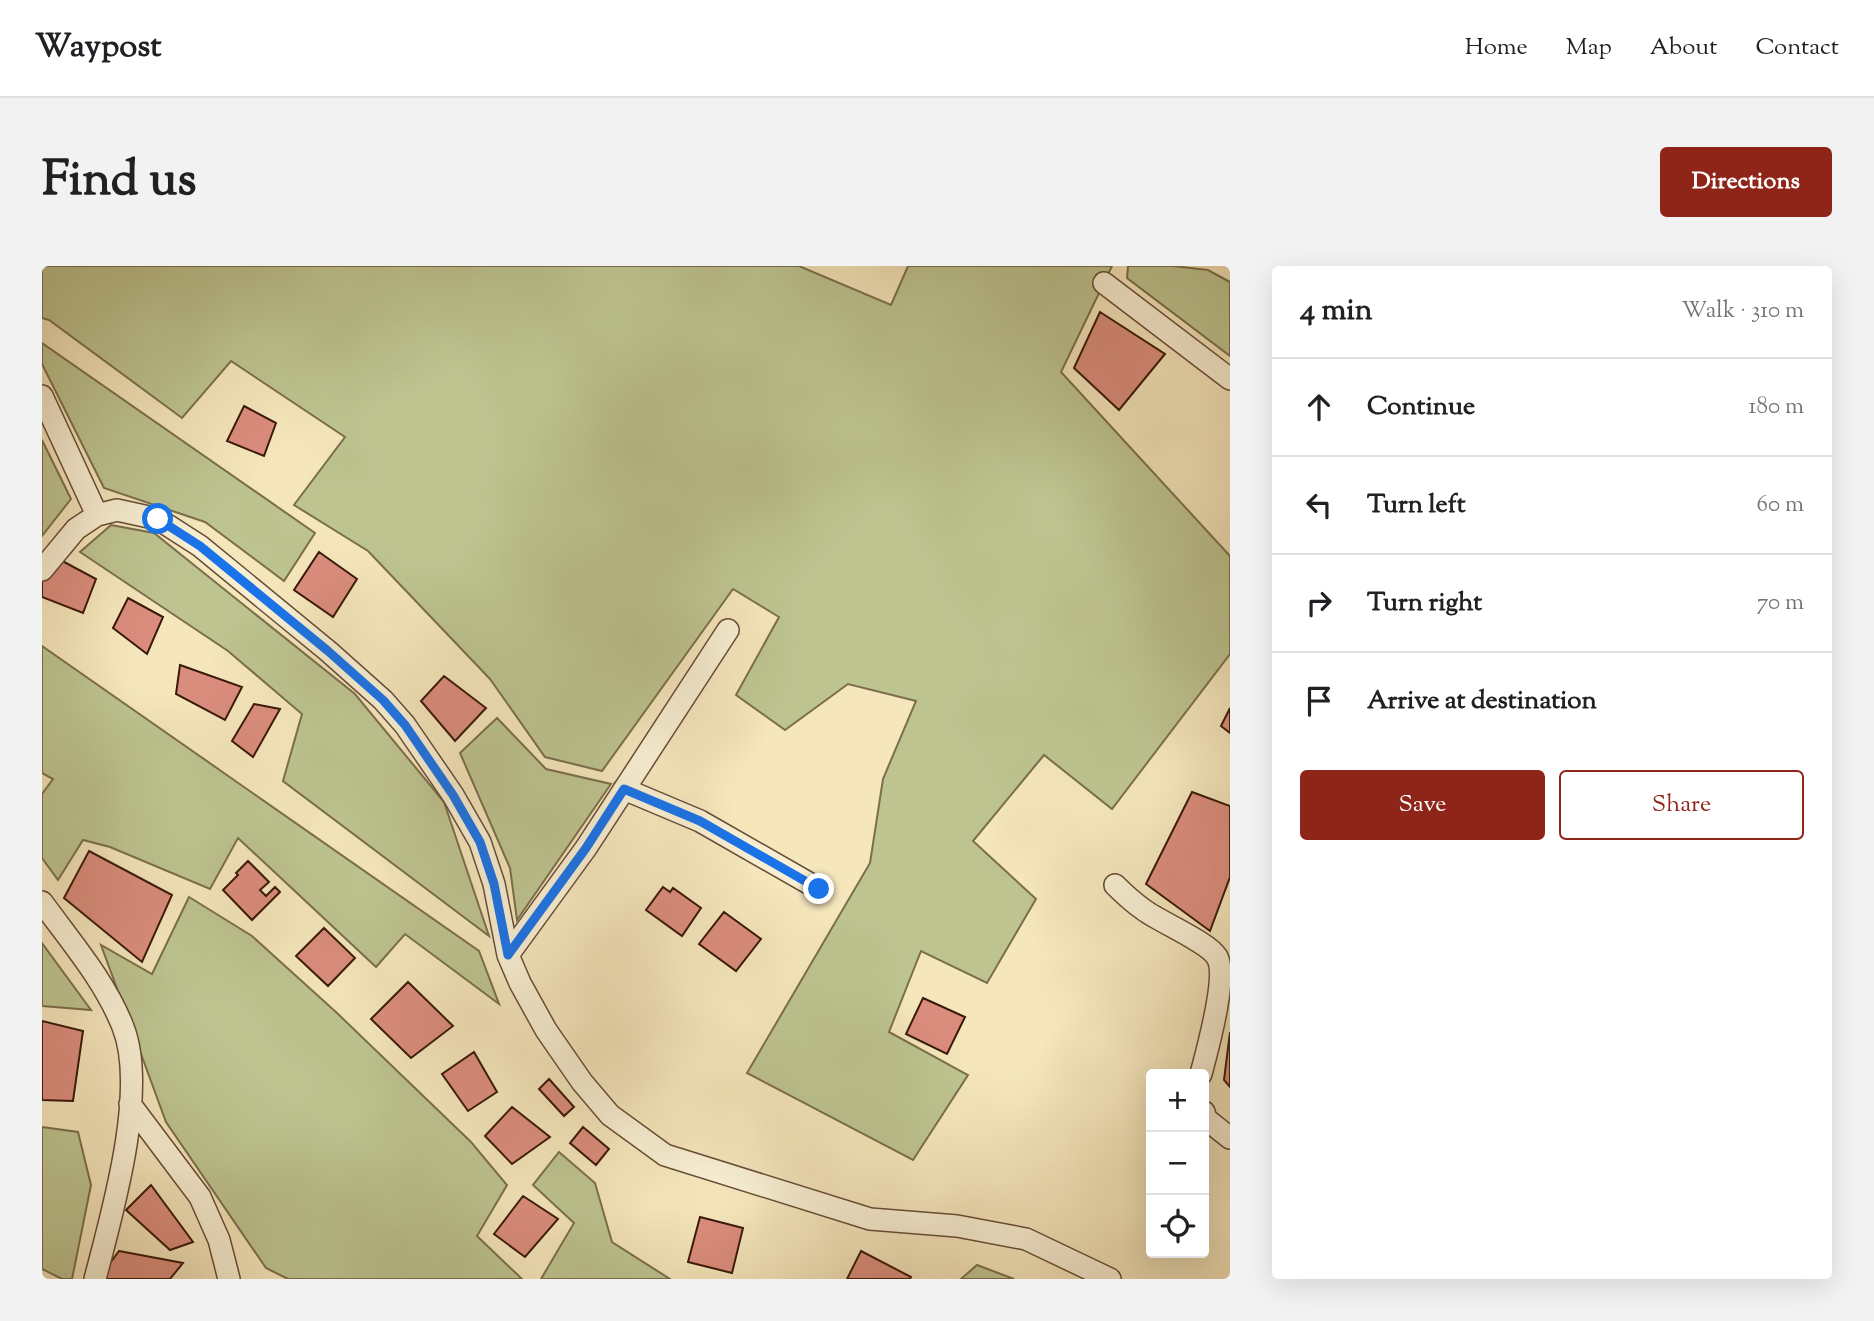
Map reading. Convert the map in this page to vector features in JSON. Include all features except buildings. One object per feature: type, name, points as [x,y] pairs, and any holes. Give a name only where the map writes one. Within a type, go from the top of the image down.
[{"type":"street","points":[[1104,283],[1230,379]]},
{"type":"street","points":[[42,396],[97,515]]},
{"type":"street","points":[[42,570],[76,529],[97,515],[117,510],[158,519],[200,546],[383,700],[405,725],[440,775],[480,842],[494,884],[508,955],[520,983],[547,1030],[582,1082],[610,1115],[665,1155],[870,1219],[957,1226],[1026,1239],[1110,1279]]},
{"type":"street","points":[[508,955],[586,848],[728,630]]},
{"type":"street","points":[[624,789],[700,821],[819,889]]},
{"type":"street","points":[[1115,885],[1144,910],[1217,956],[1222,970],[1213,1026],[1202,1069]]},
{"type":"street","points":[[42,902],[105,989],[124,1030],[133,1066],[131,1104],[122,1167],[95,1279]]},
{"type":"street","points":[[131,1104],[200,1197],[219,1240],[229,1279]]},
{"type":"street","points":[[1209,1121],[1230,1138]]},
{"type":"green space","points":[[42,266],[799,266],[891,305],[908,266],[1112,266],[1061,372],[1230,556],[1230,654],[1112,809],[1044,755],[973,841],[1036,899],[987,983],[921,951],[889,1032],[968,1075],[913,1160],[747,1073],[870,863],[883,779],[916,701],[848,684],[785,730],[736,695],[779,617],[733,589],[602,771],[545,757],[490,679],[368,551],[294,505],[345,437],[231,361],[182,418],[49,320],[42,318]]},
{"type":"green space","points":[[1128,266],[1173,266],[1208,270],[1230,282],[1230,356],[1127,278]]},
{"type":"green space","points":[[42,343],[315,533],[284,581],[205,522],[104,488],[42,364]]},
{"type":"green space","points":[[42,440],[71,499],[42,536]]},
{"type":"green space","points":[[111,525],[154,533],[355,694],[444,802],[489,936],[283,781],[302,714],[228,651],[80,552]]},
{"type":"green space","points":[[42,646],[479,951],[499,1004],[405,934],[376,967],[238,838],[210,889],[110,847],[83,840],[58,880],[42,858],[42,794],[53,779],[42,773]]},
{"type":"green space","points":[[497,718],[546,769],[611,784],[517,920],[510,868],[460,753]]},
{"type":"green space","points":[[189,897],[252,936],[337,1013],[471,1142],[507,1185],[477,1236],[522,1279],[288,1279],[266,1268],[166,1122],[101,945],[152,974]]},
{"type":"green space","points":[[42,943],[91,1010],[42,1006]]},
{"type":"green space","points":[[42,1127],[78,1132],[91,1185],[72,1279],[62,1279],[42,1269]]},
{"type":"green space","points":[[559,1152],[595,1183],[612,1242],[670,1279],[541,1279],[574,1223],[533,1185]]},
{"type":"green space","points":[[977,1265],[1014,1279],[961,1279]]},
{"type":"route","points":[[158,519],[200,546],[328,651],[383,700],[405,725],[453,795],[480,842],[494,884],[508,955],[586,848],[624,789],[700,821],[819,889]]}]
